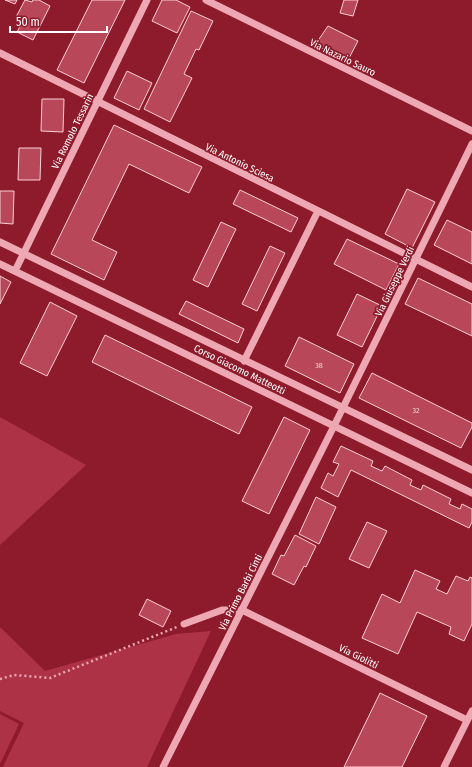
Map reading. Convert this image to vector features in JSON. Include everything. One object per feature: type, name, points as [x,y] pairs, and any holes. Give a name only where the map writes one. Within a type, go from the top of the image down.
[{"type":"street","name":"Via Romolo Tessarin","points":[[15,271],[147,0]]},
{"type":"street","name":"Via Nazario Sauro","points":[[206,0],[472,131]]},
{"type":"street","name":"Via Antonio Sciesa","points":[[0,53],[97,103],[472,287]]},
{"type":"street","name":"Via Giuseppe Verdi","points":[[334,426],[472,144]]},
{"type":"street","points":[[244,360],[318,211]]},
{"type":"street","name":"Corso Giacomo Matteotti","points":[[0,242],[472,470]]},
{"type":"street","name":"Corso Giacomo Matteotti","points":[[0,264],[472,494]]},
{"type":"street","name":"Via Primo Barbi Cinti","points":[[163,767],[334,426]]},
{"type":"street","points":[[184,624],[222,610],[242,610]]},
{"type":"street","name":"Via Giolitti","points":[[242,610],[467,720]]},
{"type":"street","points":[[444,767],[472,710]]},
{"type":"path","points":[[0,679],[14,675],[50,678],[184,624]]},
{"type":"shaded area","points":[[0,417],[86,465],[0,545]]},
{"type":"shaded area","points":[[0,627],[45,671],[176,634],[211,631],[147,767],[3,767],[24,723],[0,711]]},
{"type":"shaded area","points":[[0,714],[19,724],[0,764]]},
{"type":"building","points":[[5,0],[17,0],[15,4]]},
{"type":"building","points":[[25,0],[32,2],[33,0],[39,0],[50,6],[33,40],[17,32],[23,21],[16,17]]},
{"type":"building","points":[[92,0],[125,0],[84,83],[57,70]]},
{"type":"building","points":[[162,0],[176,0],[190,7],[177,33],[152,21]]},
{"type":"building","points":[[344,0],[358,0],[353,16],[340,13]]},
{"type":"building","points":[[191,11],[213,21],[199,50],[196,49],[184,74],[192,78],[170,122],[144,109]]},
{"type":"building","points":[[328,26],[358,41],[348,60],[315,45]]},
{"type":"building","points":[[127,71],[152,83],[139,110],[114,98]]},
{"type":"building","points":[[42,99],[64,99],[63,132],[41,131]]},
{"type":"building","points":[[114,125],[202,167],[189,193],[129,164],[92,240],[117,252],[104,280],[51,254]]},
{"type":"building","points":[[19,148],[41,148],[40,180],[18,180]]},
{"type":"building","points":[[407,189],[435,202],[412,248],[385,234]]},
{"type":"building","points":[[240,190],[298,218],[291,232],[233,204]]},
{"type":"building","points":[[0,191],[14,191],[13,224],[0,223]]},
{"type":"building","points":[[447,220],[472,232],[472,264],[434,245]]},
{"type":"building","points":[[221,222],[236,229],[208,287],[193,280]]},
{"type":"building","points":[[347,239],[399,264],[386,290],[334,264]]},
{"type":"building","points":[[270,246],[285,253],[257,311],[242,304]]},
{"type":"building","points":[[0,276],[11,282],[0,304]]},
{"type":"building","points":[[418,278],[472,304],[472,336],[405,304]]},
{"type":"building","points":[[357,294],[382,306],[362,347],[337,335]]},
{"type":"building","points":[[186,301],[244,329],[238,343],[179,314]]},
{"type":"building","points":[[50,302],[77,316],[47,376],[20,363]]},
{"type":"building","points":[[105,335],[252,407],[239,434],[92,362]]},
{"type":"building","points":[[299,337],[354,364],[340,393],[285,366]]},
{"type":"building","points":[[372,373],[472,423],[472,427],[461,448],[359,398]]},
{"type":"building","points":[[284,417],[310,430],[269,514],[242,501]]},
{"type":"building","points":[[341,446],[373,461],[371,466],[382,471],[385,466],[412,480],[410,485],[421,490],[423,485],[451,499],[449,504],[460,509],[462,504],[472,509],[472,522],[469,528],[351,470],[338,497],[321,488],[328,473],[333,476],[339,464],[333,462]]},
{"type":"building","points":[[316,497],[336,507],[319,544],[299,534]]},
{"type":"building","points":[[367,522],[387,531],[369,568],[349,559]]},
{"type":"building","points":[[295,535],[316,546],[306,567],[304,566],[294,585],[272,574],[281,555],[284,556]]},
{"type":"building","points":[[415,570],[440,581],[436,589],[447,594],[456,576],[468,581],[470,577],[472,578],[472,624],[464,641],[449,634],[451,627],[417,612],[398,654],[362,638],[382,594],[400,603]]},
{"type":"building","points":[[147,599],[171,611],[163,627],[139,615]]},
{"type":"building","points":[[380,693],[427,716],[402,767],[344,767]]}]
